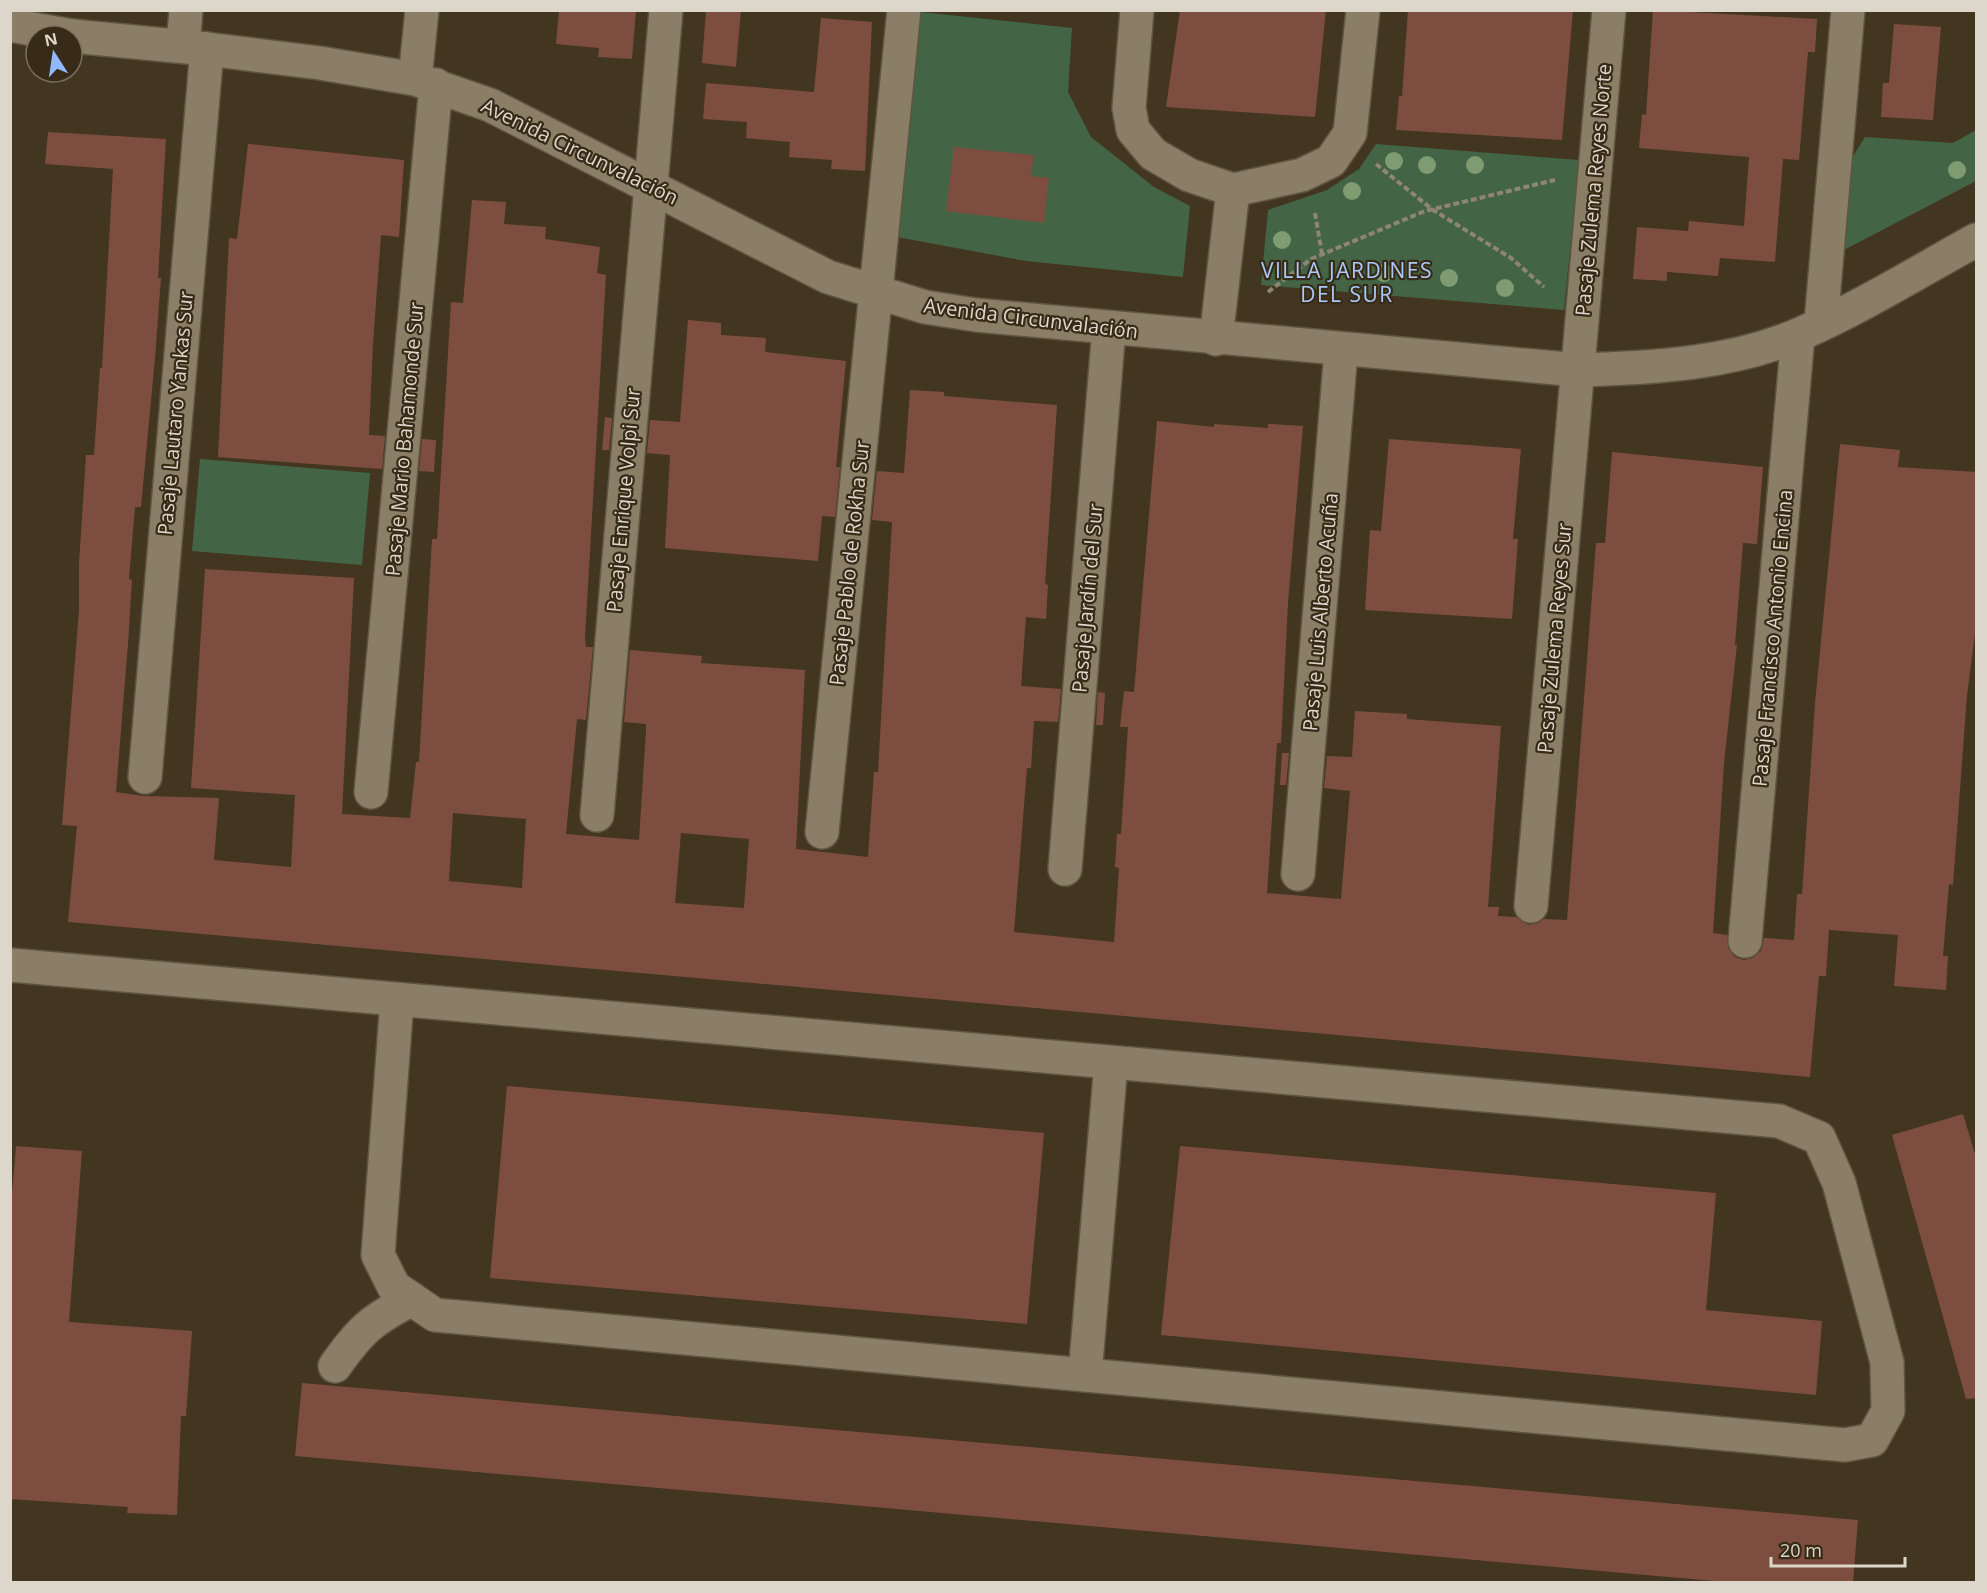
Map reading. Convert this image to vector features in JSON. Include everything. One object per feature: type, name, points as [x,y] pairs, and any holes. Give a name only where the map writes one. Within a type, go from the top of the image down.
[{"type":"street","name":"Pasaje Lautaro Yankas Sur","points":[[145,777],[195,47],[186,10]]},
{"type":"street","name":"Pasaje Mario Bahamonde Sur","points":[[372,792],[425,82],[422,10]]},
{"type":"street","name":"Pasaje Enrique Volpi Sur","points":[[597,815],[666,10]]},
{"type":"street","name":"Pasaje Pablo de Rokha Sur","points":[[822,832],[904,10]]},
{"type":"street","points":[[1137,10],[1129,108],[1133,130],[1153,154],[1189,175],[1233,190],[1302,175],[1332,160],[1350,133],[1363,10]]},
{"type":"street","name":"Pasaje Zulema Reyes Norte","points":[[1578,370],[1609,10]]},
{"type":"street","name":"Pasaje Francisco Antonio Encina","points":[[1745,941],[1809,329],[1848,10]]},
{"type":"street","name":"Avenida Circunvalación","points":[[84,37],[195,47],[425,82],[490,105],[828,277],[876,294],[925,307],[975,315],[1341,351],[1578,370],[1636,369],[1694,362],[1746,351],[1809,329],[1854,308],[1977,240]]},
{"type":"street","points":[[1216,339],[1233,190]]},
{"type":"street","name":"Pasaje Jardín del Sur","points":[[1065,869],[1109,328]]},
{"type":"street","name":"Pasaje Luis Alberto Acuña","points":[[1298,874],[1341,351]]},
{"type":"street","name":"Pasaje Zulema Reyes Sur","points":[[1531,906],[1578,370]]},
{"type":"street","points":[[10,965],[1779,1121],[1819,1138],[1839,1183],[1887,1362],[1888,1411],[1872,1440],[1845,1445],[435,1315],[394,1287],[378,1255],[398,1000]]},
{"type":"street","points":[[1085,1375],[1111,1063]]},
{"type":"street","points":[[335,1366],[358,1333],[379,1316],[412,1299]]},
{"type":"path","points":[[1370,160],[1433,210],[1511,258],[1551,295]]},
{"type":"path","points":[[1268,292],[1311,259],[1433,210],[1527,189],[1564,177]]},
{"type":"path","points":[[1314,211],[1322,254]]},
{"type":"green space","points":[[920,12],[1072,28],[1068,92],[1091,137],[1154,187],[1190,206],[1183,277],[1026,261],[897,237]]},
{"type":"green space","points":[[1976,130],[1976,181],[1844,250],[1852,158],[1865,137],[1953,143]]},
{"type":"green space","points":[[1376,144],[1579,160],[1564,310],[1261,285],[1268,210],[1327,190],[1359,169]]},
{"type":"green space","points":[[200,459],[370,473],[362,565],[192,551]]},
{"type":"building","points":[[559,10],[636,10],[632,59],[598,57],[599,48],[556,44]]},
{"type":"building","points":[[706,10],[741,10],[736,67],[702,63]]},
{"type":"building","points":[[1180,10],[1326,10],[1315,117],[1166,107]]},
{"type":"building","points":[[1408,10],[1573,10],[1562,140],[1396,130],[1399,96],[1402,96]]},
{"type":"building","points":[[1653,10],[1817,19],[1815,52],[1808,52],[1799,160],[1783,159],[1775,262],[1720,258],[1718,276],[1667,272],[1667,281],[1633,279],[1637,227],[1688,231],[1689,221],[1744,226],[1749,157],[1639,148],[1642,114],[1646,115]]},
{"type":"building","points":[[821,18],[872,22],[865,171],[831,169],[832,160],[789,157],[790,142],[746,138],[747,122],[703,119],[706,83],[814,92]]},
{"type":"building","points":[[1894,24],[1941,27],[1933,120],[1881,117],[1883,83],[1889,83]]},
{"type":"building","points":[[48,132],[166,139],[158,278],[161,278],[155,358],[141,507],[135,507],[129,579],[132,580],[128,644],[116,792],[144,796],[219,798],[214,860],[291,867],[295,795],[191,788],[205,569],[354,578],[342,814],[410,818],[416,762],[419,762],[432,539],[437,539],[451,302],[463,303],[472,200],[506,202],[504,224],[546,227],[545,239],[600,247],[597,273],[606,275],[585,638],[586,647],[593,647],[586,720],[577,719],[566,834],[639,840],[646,724],[624,722],[630,650],[702,656],[701,663],[805,670],[796,849],[868,857],[874,772],[878,772],[892,522],[872,520],[877,471],[904,473],[910,390],[944,392],[944,396],[1057,405],[1045,584],[1048,585],[1046,619],[1026,617],[1021,686],[1061,689],[1058,722],[1034,721],[1031,768],[1027,768],[1014,932],[1114,942],[1119,868],[1115,867],[1117,834],[1121,834],[1128,727],[1120,727],[1124,691],[1134,692],[1157,421],[1214,427],[1214,424],[1268,428],[1268,424],[1303,426],[1288,603],[1281,743],[1277,743],[1267,893],[1341,899],[1350,791],[1324,788],[1327,756],[1352,757],[1355,711],[1407,714],[1407,719],[1501,726],[1488,907],[1499,907],[1498,916],[1516,917],[1529,925],[1544,919],[1567,920],[1596,543],[1605,543],[1612,452],[1763,467],[1757,544],[1743,543],[1735,645],[1737,645],[1724,763],[1713,933],[1727,935],[1728,948],[1735,957],[1744,960],[1752,958],[1761,951],[1764,938],[1794,940],[1797,894],[1802,894],[1815,703],[1840,444],[1900,450],[1898,467],[1977,472],[1977,618],[1967,695],[1953,885],[1949,884],[1943,956],[1948,956],[1946,990],[1894,986],[1898,935],[1829,930],[1826,976],[1819,976],[1810,1077],[68,922],[77,826],[62,825],[79,610],[79,564],[86,455],[94,455],[100,368],[102,368],[113,169],[45,164]],"holes":[[[453,813],[526,819],[522,888],[449,881]],[[681,833],[749,839],[744,908],[675,903]]]},
{"type":"building","points":[[248,144],[404,160],[399,237],[381,235],[373,343],[369,435],[385,436],[382,469],[218,457],[229,238],[237,239]]},
{"type":"building","points":[[954,147],[1034,155],[1031,176],[1049,178],[1044,223],[946,211]]},
{"type":"building","points":[[688,320],[721,323],[721,335],[766,338],[765,352],[846,361],[836,467],[840,467],[835,517],[822,516],[818,561],[665,548],[670,455],[647,453],[650,420],[680,422]]},
{"type":"building","points":[[605,417],[612,418],[609,450],[602,450]]},
{"type":"building","points":[[422,439],[436,440],[434,472],[419,471]]},
{"type":"building","points":[[1389,439],[1521,449],[1513,539],[1518,539],[1512,619],[1365,610],[1370,530],[1381,531]]},
{"type":"building","points":[[1098,692],[1105,693],[1103,725],[1096,725]]},
{"type":"building","points":[[1282,753],[1289,753],[1286,785],[1280,785]]},
{"type":"building","points":[[507,1086],[1044,1133],[1027,1324],[490,1278]]},
{"type":"building","points":[[1963,1114],[1977,1161],[1977,1398],[1966,1399],[1892,1135]]},
{"type":"building","points":[[16,1146],[82,1151],[69,1322],[192,1331],[186,1416],[181,1416],[177,1515],[127,1513],[128,1507],[10,1499],[10,1215]]},
{"type":"building","points":[[1180,1146],[1716,1193],[1706,1310],[1822,1321],[1816,1395],[1161,1335]]},
{"type":"building","points":[[302,1383],[1858,1520],[1853,1582],[1726,1582],[295,1456]]},
{"type":"district","name":"VILLA JARDINES DEL SUR","points":[[1347,282]]}]
